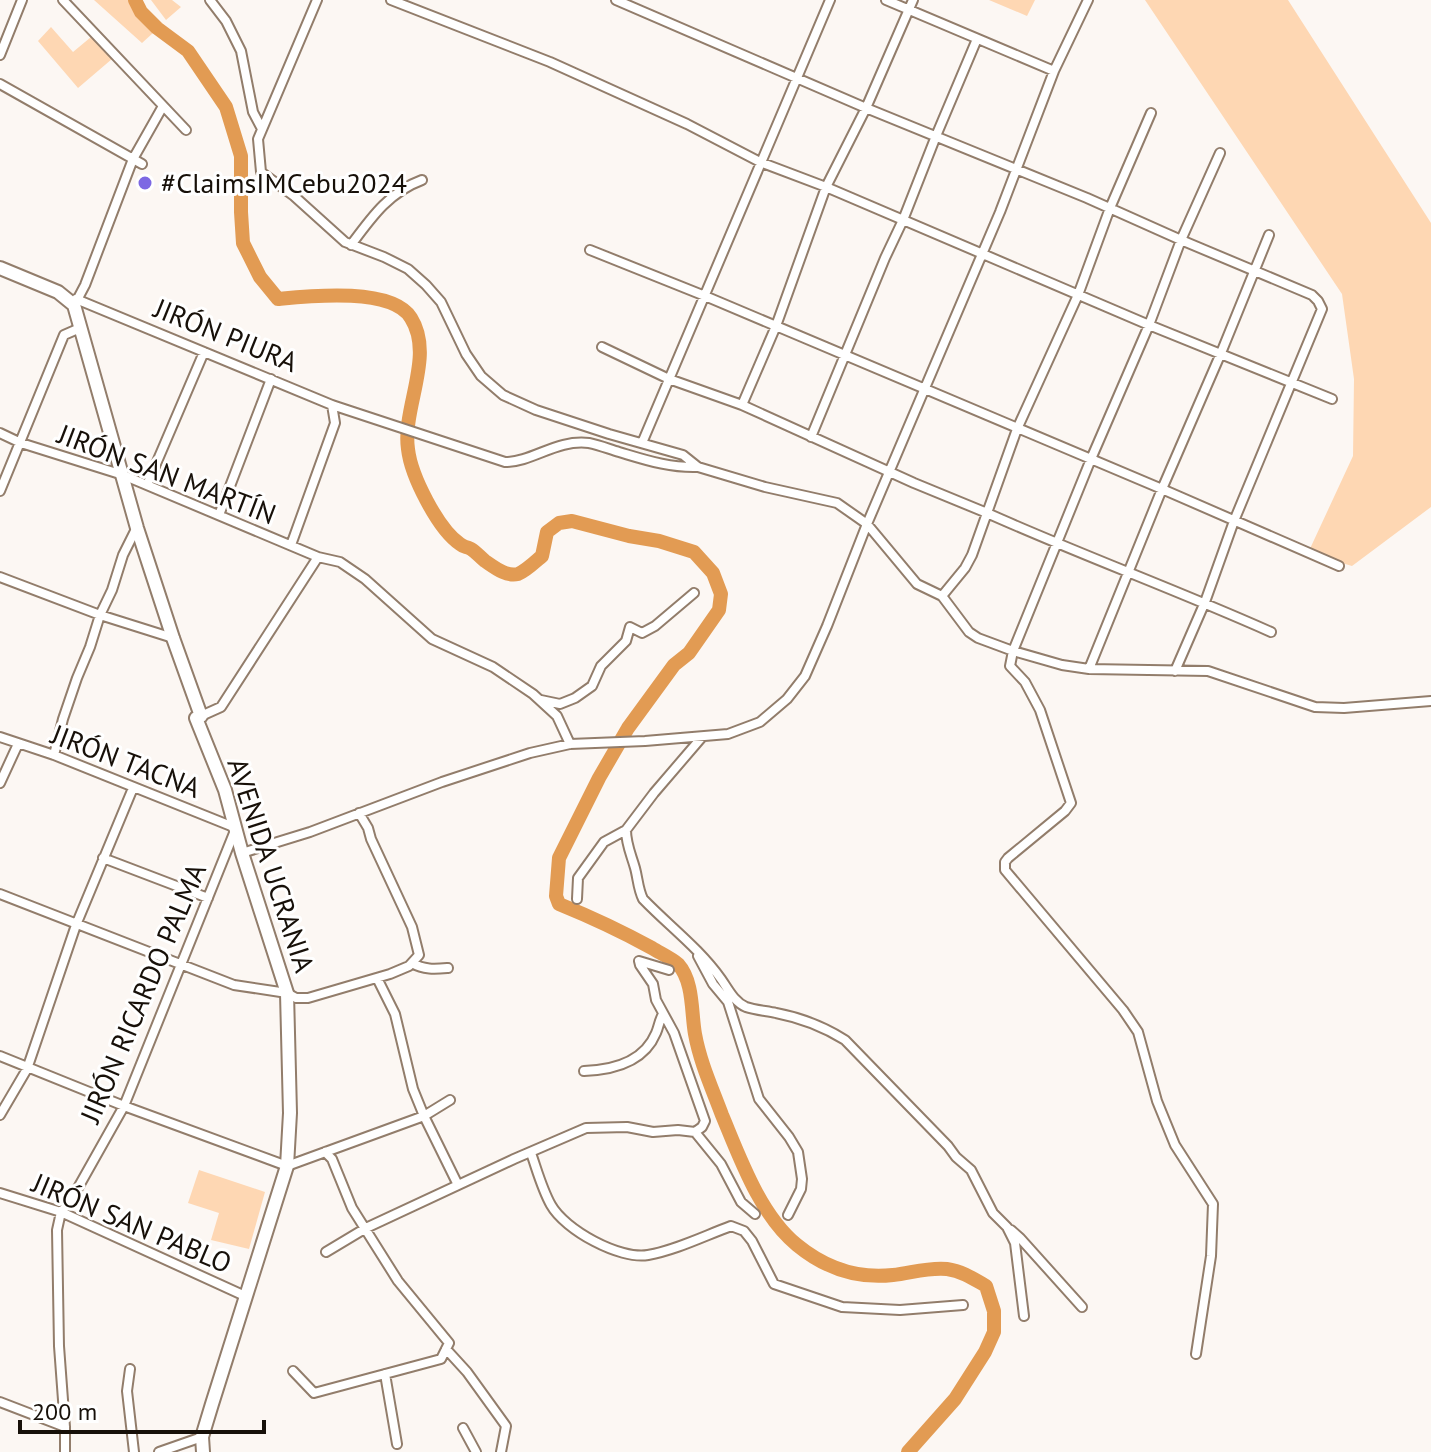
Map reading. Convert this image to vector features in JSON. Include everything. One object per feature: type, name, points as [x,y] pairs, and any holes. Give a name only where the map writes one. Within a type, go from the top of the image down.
[{"type":"main road","name":"JIRÓN PIURA","points":[[0,268],[75,302]]},
{"type":"main road","name":"AVENIDA UCRANIA","points":[[75,302],[137,528],[201,716],[196,718],[225,790],[287,993],[290,1113],[287,1166],[202,1437],[203,1452]]},
{"type":"street","points":[[0,55],[22,0]]},
{"type":"street","points":[[63,0],[186,130]]},
{"type":"street","points":[[210,0],[226,21],[241,51],[253,112],[262,129]]},
{"type":"street","points":[[317,0],[258,139],[261,172],[294,196],[345,242],[408,269],[426,285],[441,302],[466,354],[481,376],[503,395],[536,410],[683,455],[698,467],[765,487],[837,503],[867,524],[917,584],[942,596],[969,632],[1013,651],[1089,669],[1208,671],[1315,707],[1344,708],[1431,701]]},
{"type":"street","points":[[391,0],[599,84],[760,162],[1332,399]]},
{"type":"street","points":[[616,0],[866,108],[1110,208],[1312,295],[1318,301],[1322,309],[1175,671]]},
{"type":"street","points":[[642,443],[830,0]]},
{"type":"street","points":[[886,0],[1054,71]]},
{"type":"street","points":[[742,405],[776,326],[826,187],[866,108],[913,0]]},
{"type":"street","points":[[242,853],[310,832],[442,782],[530,753],[570,744],[728,734],[760,722],[787,699],[805,676],[1054,71],[1088,0]]},
{"type":"street","points":[[811,437],[977,39]]},
{"type":"street","points":[[0,84],[138,161]]},
{"type":"street","points":[[75,302],[163,106]]},
{"type":"street","points":[[942,596],[972,555],[1017,429],[1078,295],[1110,208],[1151,113]]},
{"type":"street","points":[[1196,1354],[1211,1256],[1213,1204],[1175,1145],[1157,1101],[1138,1032],[1005,870],[1005,862],[1071,803],[1040,710],[1025,682],[1010,666],[1013,651],[1149,325],[1181,240],[1220,153]]},
{"type":"street","points":[[351,245],[387,200],[403,188],[422,180]]},
{"type":"street","points":[[1089,669],[1269,235]]},
{"type":"street","points":[[590,250],[1339,566]]},
{"type":"street","name":"JIRÓN PIURA","points":[[75,302],[332,405],[505,462],[513,462],[552,447],[591,443],[677,468],[698,467]]},
{"type":"street","points":[[0,491],[64,335],[80,328]]},
{"type":"street","points":[[602,347],[669,379],[742,405],[1056,544],[1205,602],[1271,632]]},
{"type":"street","points":[[147,485],[204,352]]},
{"type":"street","points":[[219,515],[271,379]]},
{"type":"street","points":[[291,545],[335,423],[332,405]]},
{"type":"street","name":"JIRÓN SAN MARTÍN","points":[[0,433],[21,443],[123,475],[318,557],[340,562],[365,579],[432,639],[493,667],[540,700],[557,716],[570,744]]},
{"type":"street","points":[[54,755],[100,615],[137,528]]},
{"type":"street","points":[[201,716],[221,707],[318,557]]},
{"type":"street","points":[[0,577],[100,615],[173,638]]},
{"type":"street","points":[[540,700],[560,704],[575,698],[592,686],[601,666],[626,641],[630,627],[642,633],[694,593]]},
{"type":"street","name":"JIRÓN TACNA","points":[[0,737],[54,755],[236,828]]},
{"type":"street","points":[[577,899],[578,878],[604,842],[626,830],[703,737]]},
{"type":"street","points":[[0,783],[18,744]]},
{"type":"street","points":[[0,1115],[27,1069],[76,925],[133,788]]},
{"type":"street","points":[[0,894],[234,985],[308,998],[390,974],[409,966],[419,955],[412,927],[359,813]]},
{"type":"street","name":"JIRÓN RICARDO PALMA","points":[[65,1452],[58,1302],[57,1230],[61,1212],[70,1202],[124,1106],[236,828]]},
{"type":"street","points":[[626,830],[628,849],[643,899],[698,951],[733,998],[745,1006],[809,1021],[845,1040],[971,1170],[993,1213],[1020,1238],[1082,1307]]},
{"type":"street","points":[[103,858],[208,898]]},
{"type":"street","points":[[698,951],[698,958],[713,984],[728,1002],[759,1099],[798,1152],[801,1189],[788,1215]]},
{"type":"street","points":[[326,1252],[366,1228],[586,1128],[627,1127],[653,1132],[695,1132],[702,1127],[705,1121],[678,1042],[656,1000],[653,984],[639,961],[669,970]]},
{"type":"street","points":[[412,963],[431,970],[448,968]]},
{"type":"street","points":[[377,978],[395,1014],[413,1089],[458,1185]]},
{"type":"street","points":[[584,1071],[635,1059],[648,1046],[663,1014]]},
{"type":"street","points":[[0,1056],[27,1069],[287,1166],[424,1116],[450,1100]]},
{"type":"street","points":[[695,1132],[721,1164],[741,1202],[755,1214]]},
{"type":"street","points":[[325,1152],[332,1159],[352,1208],[398,1281],[506,1426],[501,1452]]},
{"type":"street","points":[[531,1153],[552,1207],[564,1221],[602,1245],[625,1254],[645,1256],[731,1226],[744,1231],[752,1241],[774,1284],[842,1307],[900,1310],[963,1305]]},
{"type":"street","name":"JIRÓN SAN PABLO","points":[[0,1193],[61,1212],[245,1296]]},
{"type":"street","points":[[1007,1227],[1015,1243],[1024,1316]]},
{"type":"street","points":[[293,1371],[314,1393],[441,1359],[448,1346]]},
{"type":"street","points":[[130,1369],[127,1391],[134,1452]]},
{"type":"street","points":[[385,1374],[397,1444]]},
{"type":"street","points":[[0,1402],[65,1427]]},
{"type":"street","points":[[463,1428],[476,1452]]},
{"type":"street","points":[[159,1452],[202,1437]]},
{"type":"shaded area","points":[[94,0],[131,0],[153,33],[142,43]]},
{"type":"shaded area","points":[[151,0],[172,0],[181,7],[166,20]]},
{"type":"shaded area","points":[[989,0],[1035,0],[1027,16]]},
{"type":"shaded area","points":[[1145,0],[1288,0],[1431,223],[1431,507],[1352,566],[1308,553],[1353,456],[1354,379],[1342,294]]},
{"type":"shaded area","points":[[51,27],[73,52],[91,37],[112,59],[78,88],[38,41]]},
{"type":"shaded area","points":[[199,1170],[265,1192],[249,1249],[211,1240],[219,1213],[188,1203]]},
{"type":"waterway","points":[[135,0],[141,12],[157,28],[188,51],[226,107],[241,156],[243,243],[260,277],[278,299],[329,296],[369,298],[401,308],[411,318],[418,333],[420,349],[407,433],[410,460],[427,501],[452,537],[500,571],[518,574],[542,556],[547,532],[559,523],[572,521],[694,552],[713,573],[721,594],[719,610],[689,653],[674,665],[628,728],[599,778],[559,858],[556,896],[559,904],[652,948],[678,964],[683,971],[689,988],[700,1055],[736,1149],[752,1185],[772,1218],[797,1245],[830,1266],[855,1273],[880,1276],[947,1269],[963,1273],[986,1286],[994,1311],[994,1332],[985,1352],[955,1399],[908,1452]]},
{"type":"place","name":"#ClaimsIMCebu2024","points":[[145,183]]}]
